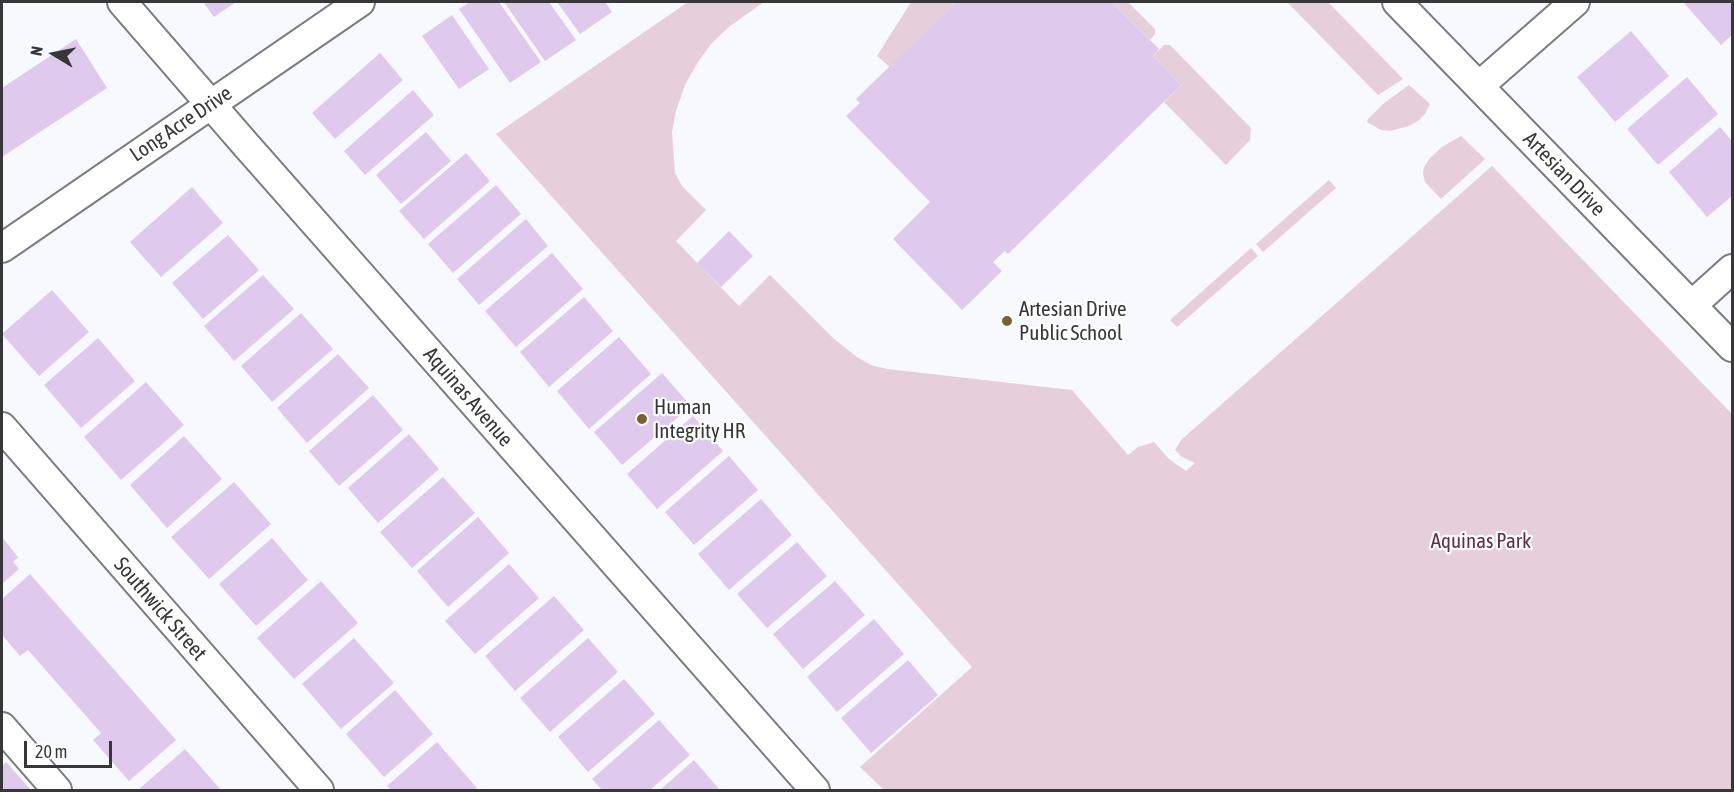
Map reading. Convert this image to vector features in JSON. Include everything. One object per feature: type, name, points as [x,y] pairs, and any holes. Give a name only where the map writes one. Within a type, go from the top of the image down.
[{"type":"street","name":"Aquinas Avenue","points":[[122,2],[815,790]]},
{"type":"street","name":"Long Acre Drive","points":[[2,248],[360,2]]},
{"type":"street","name":"Artesian Drive","points":[[1397,2],[1732,347]]},
{"type":"street","points":[[1479,86],[1575,2]]},
{"type":"street","points":[[1692,305],[1732,269]]},
{"type":"street","name":"Southwick Street","points":[[2,427],[319,790]]},
{"type":"street","points":[[2,727],[57,790]]},
{"type":"green space","name":"Aquinas Park","points":[[688,2],[764,2],[730,26],[711,44],[698,62],[685,85],[672,132],[675,173],[682,186],[706,210],[676,241],[739,306],[770,275],[833,338],[871,365],[887,369],[1072,390],[1128,455],[1138,447],[1154,442],[1169,459],[1186,471],[1195,463],[1182,457],[1175,450],[1181,440],[1492,166],[1732,414],[1732,790],[884,790],[860,767],[972,667],[496,134]]},
{"type":"green space","points":[[911,2],[956,2],[890,67],[877,56]]},
{"type":"green space","points":[[1112,2],[1128,2],[1155,29],[1155,34],[1150,40]]},
{"type":"green space","points":[[1287,2],[1328,2],[1403,79],[1378,95]]},
{"type":"green space","points":[[1164,45],[1170,45],[1251,128],[1250,140],[1226,165],[1164,102],[1181,85],[1153,56]]},
{"type":"green space","points":[[1409,85],[1430,104],[1418,121],[1390,131],[1381,130],[1367,122],[1383,104]]},
{"type":"green space","points":[[1461,136],[1485,159],[1441,199],[1425,182],[1424,167],[1442,147]]},
{"type":"green space","points":[[1329,180],[1336,188],[1263,252],[1256,244]]},
{"type":"green space","points":[[1251,248],[1258,256],[1177,327],[1170,320]]},
{"type":"building","points":[[203,2],[236,2],[214,17]]},
{"type":"building","points":[[470,2],[499,2],[541,62],[510,83],[459,9]]},
{"type":"building","points":[[504,2],[549,2],[576,40],[545,61]]},
{"type":"building","points":[[557,2],[605,2],[612,12],[580,34]]},
{"type":"building","points":[[956,2],[1112,2],[1159,49],[1153,56],[1181,85],[1008,254],[1005,251],[993,262],[1002,271],[962,310],[893,239],[930,202],[846,116],[860,103],[856,99]]},
{"type":"building","points":[[1683,2],[1732,2],[1732,35],[1721,45]]},
{"type":"building","points":[[452,15],[489,69],[459,89],[422,36]]},
{"type":"building","points":[[1631,31],[1669,76],[1615,122],[1577,77]]},
{"type":"building","points":[[76,39],[107,88],[2,157],[2,88]]},
{"type":"building","points":[[380,53],[403,80],[335,139],[312,113]]},
{"type":"building","points":[[1687,77],[1718,114],[1658,165],[1627,129]]},
{"type":"building","points":[[413,90],[434,115],[365,175],[344,151]]},
{"type":"building","points":[[1720,127],[1732,141],[1732,196],[1707,217],[1669,172]]},
{"type":"building","points":[[426,132],[451,161],[401,204],[376,175]]},
{"type":"building","points":[[466,153],[490,181],[424,239],[399,211]]},
{"type":"building","points":[[496,185],[521,214],[453,273],[428,244]]},
{"type":"building","points":[[192,187],[223,223],[161,277],[130,242]]},
{"type":"building","points":[[526,219],[548,246],[479,305],[457,279]]},
{"type":"building","points":[[729,231],[753,256],[721,287],[697,263]]},
{"type":"building","points":[[228,235],[259,270],[203,319],[172,283]]},
{"type":"building","points":[[552,253],[583,289],[516,347],[485,311]]},
{"type":"building","points":[[263,275],[294,309],[234,361],[204,326]]},
{"type":"building","points":[[52,290],[89,332],[39,376],[2,334]]},
{"type":"building","points":[[584,297],[613,331],[549,387],[520,352]]},
{"type":"building","points":[[301,313],[333,349],[272,402],[241,366]]},
{"type":"building","points":[[619,337],[651,374],[589,429],[557,391]]},
{"type":"building","points":[[98,338],[135,381],[81,428],[44,385]]},
{"type":"building","points":[[338,354],[369,388],[307,443],[277,408]]},
{"type":"building","name":"Human Integrity HR","points":[[662,373],[691,406],[622,465],[594,432]]},
{"type":"building","points":[[146,382],[184,425],[121,480],[84,437]]},
{"type":"building","points":[[373,395],[403,430],[339,486],[309,451]]},
{"type":"building","points":[[693,416],[723,451],[657,509],[627,474]]},
{"type":"building","points":[[409,434],[439,469],[378,523],[348,488]]},
{"type":"building","points":[[184,436],[222,479],[167,528],[130,485]]},
{"type":"building","points":[[729,456],[758,490],[694,545],[665,512]]},
{"type":"building","points":[[443,477],[475,513],[412,568],[380,532]]},
{"type":"building","points":[[234,482],[271,524],[209,579],[171,537]]},
{"type":"building","points":[[761,499],[792,535],[729,590],[698,554]]},
{"type":"building","points":[[478,517],[509,553],[448,607],[417,571]]},
{"type":"building","points":[[2,537],[18,557],[13,562],[19,569],[2,584]]},
{"type":"building","points":[[272,538],[308,580],[256,626],[219,584]]},
{"type":"building","points":[[797,542],[827,576],[767,628],[737,594]]},
{"type":"building","points":[[509,564],[539,598],[475,654],[445,621]]},
{"type":"building","points":[[30,574],[176,740],[129,781],[93,740],[101,733],[28,650],[20,656],[2,635],[2,599]]},
{"type":"building","points":[[321,581],[358,623],[294,679],[257,638]]},
{"type":"building","points":[[835,581],[865,615],[803,669],[773,634]]},
{"type":"building","points":[[554,596],[584,630],[515,691],[485,656]]},
{"type":"building","points":[[874,619],[904,654],[837,712],[807,677]]},
{"type":"building","points":[[354,638],[394,683],[341,729],[302,684]]},
{"type":"building","points":[[588,638],[618,672],[550,732],[520,698]]},
{"type":"building","points":[[908,660],[938,695],[871,753],[841,718]]},
{"type":"building","points":[[624,679],[655,714],[588,772],[558,737]]},
{"type":"building","points":[[395,690],[433,734],[384,777],[346,734]]},
{"type":"building","points":[[659,720],[690,755],[650,790],[602,790],[592,779]]},
{"type":"building","points":[[437,742],[477,788],[474,790],[391,790],[387,786]]},
{"type":"building","points":[[185,749],[221,790],[138,790]]},
{"type":"building","points":[[694,760],[720,790],[660,790]]},
{"type":"building","points":[[6,762],[31,790],[2,790],[2,766]]},
{"type":"place","name":"Artesian Drive Public School","points":[[1007,321]]},
{"type":"place","name":"Human Integrity HR","points":[[642,419]]}]
